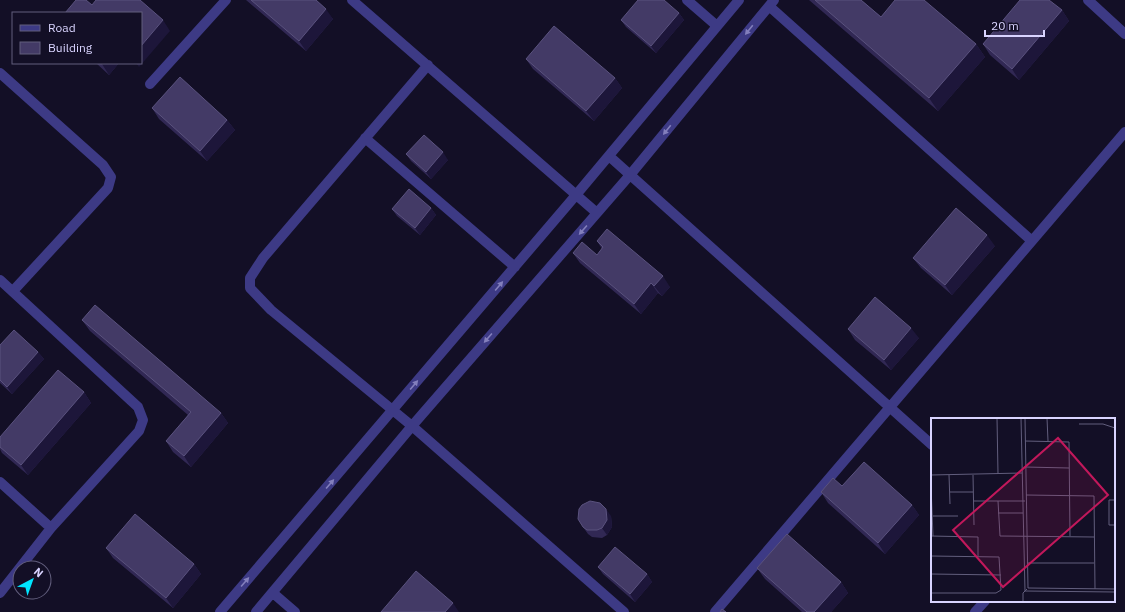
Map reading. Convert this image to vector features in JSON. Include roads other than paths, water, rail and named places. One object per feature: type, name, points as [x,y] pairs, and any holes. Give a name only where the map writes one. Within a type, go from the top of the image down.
[{"type":"street","points":[[150,84],[226,0]]},
{"type":"street","points":[[352,0],[597,213]]},
{"type":"street","points":[[687,0],[717,26]]},
{"type":"street","points":[[220,612],[515,267],[739,0]]},
{"type":"street","points":[[1088,0],[1125,34]]},
{"type":"street","points":[[256,612],[412,426],[630,175],[772,3],[1032,241]]},
{"type":"street","points":[[428,65],[263,258],[250,278],[250,288],[271,310],[412,426],[624,612]]},
{"type":"street","points":[[0,73],[103,165],[111,177],[108,188],[13,291]]},
{"type":"street","points":[[715,612],[888,407],[1125,132]]},
{"type":"street","points":[[365,138],[515,267]]},
{"type":"street","points":[[609,156],[931,444]]},
{"type":"street","points":[[0,280],[138,408],[143,420],[139,432],[51,528],[0,593]]},
{"type":"street","points":[[0,482],[51,528]]},
{"type":"street","points":[[273,593],[295,612]]},
{"type":"street","points":[[975,612],[984,602]]}]
